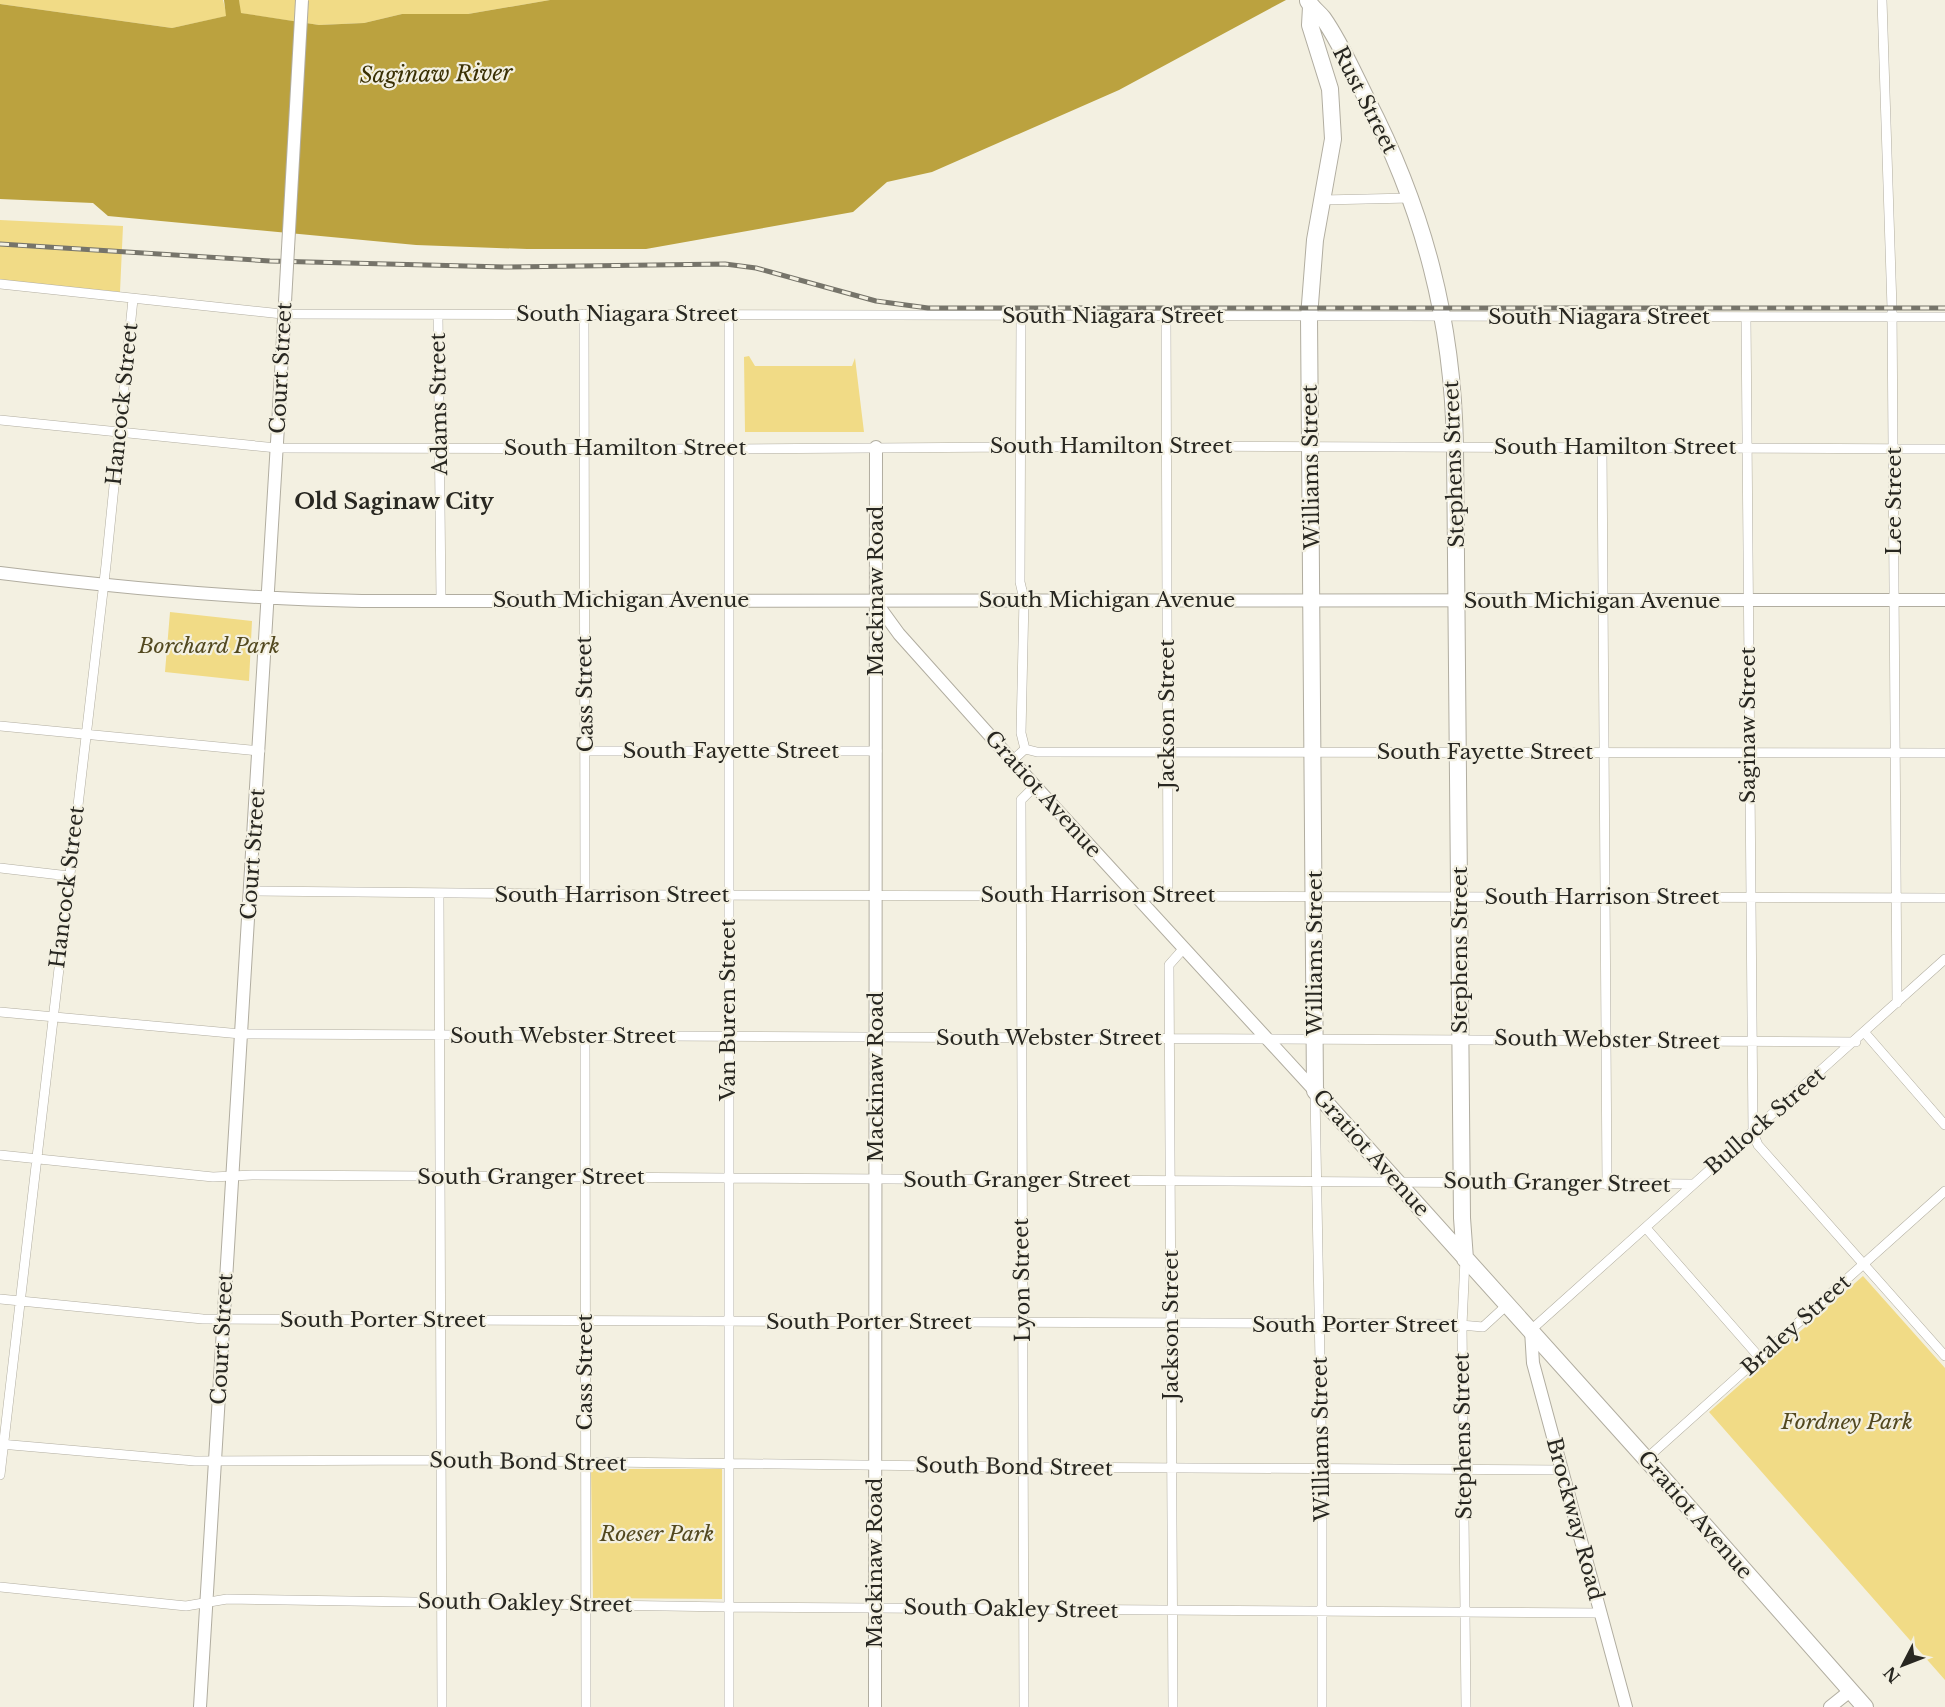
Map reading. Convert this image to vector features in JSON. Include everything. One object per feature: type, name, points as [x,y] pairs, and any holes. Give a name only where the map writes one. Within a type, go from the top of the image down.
[{"type":"highway","name":"Rust Street","points":[[1310,3],[1322,18],[1366,97],[1410,198]]},
{"type":"highway","name":"Williams Street","points":[[1310,3],[1310,25],[1322,57],[1332,106],[1334,138],[1315,240],[1309,317],[1315,1091]]},
{"type":"highway","name":"Stephens Street","points":[[1410,198],[1431,264],[1444,316],[1453,387],[1458,601],[1462,1182],[1465,1258]]},
{"type":"highway","name":"Gratiot Avenue","points":[[1315,1091],[1531,1330],[1865,1707]]},
{"type":"street","name":"Court Street","points":[[200,1707],[222,1319],[260,750],[302,0]]},
{"type":"street","name":"Lee Street","points":[[1882,0],[1894,449],[1897,1003]]},
{"type":"street","points":[[1323,200],[1410,198]]},
{"type":"street","name":"South Niagara Street","points":[[0,284],[282,314],[876,313],[1021,316],[1945,317]]},
{"type":"street","name":"Hancock Street","points":[[0,1475],[133,299]]},
{"type":"street","name":"Cass Street","points":[[584,314],[585,895]]},
{"type":"street","name":"Van Buren Street","points":[[729,314],[729,1707]]},
{"type":"street","name":"Adams Street","points":[[438,315],[441,600]]},
{"type":"street","points":[[1012,760],[1025,749],[1021,733],[1024,599],[1020,582],[1021,316]]},
{"type":"street","name":"Jackson Street","points":[[1166,316],[1168,895]]},
{"type":"street","name":"Saginaw Street","points":[[1746,317],[1753,1133]]},
{"type":"street","name":"South Hamilton Street","points":[[0,420],[277,448],[729,449],[1167,446],[1945,449]]},
{"type":"street","name":"Mackinaw Road","points":[[875,1707],[876,447]]},
{"type":"street","points":[[1602,447],[1607,1185]]},
{"type":"street","name":"South Michigan Avenue","points":[[0,573],[102,586],[268,599],[875,601],[1166,599],[1313,602],[1945,600]]},
{"type":"street","name":"Gratiot Avenue","points":[[875,601],[899,634],[1035,786],[1315,1091]]},
{"type":"street","points":[[0,726],[260,750]]},
{"type":"street","name":"South Fayette Street","points":[[1025,749],[1037,752],[1945,753]]},
{"type":"street","name":"South Fayette Street","points":[[585,751],[877,751]]},
{"type":"street","name":"Lyon Street","points":[[1024,1707],[1021,800],[1035,786]]},
{"type":"street","points":[[0,868],[69,876]]},
{"type":"street","name":"South Harrison Street","points":[[251,891],[406,891],[439,894],[585,895],[1460,895],[1945,898]]},
{"type":"street","points":[[439,894],[442,1707]]},
{"type":"street","name":"Jackson Street","points":[[1173,1707],[1169,965],[1184,948]]},
{"type":"street","name":"Bullock Street","points":[[1531,1330],[1856,1042],[1945,959]]},
{"type":"street","name":"South Webster Street","points":[[0,1012],[242,1034],[876,1038],[1461,1038],[1856,1042]]},
{"type":"street","points":[[1865,1033],[1945,1125]]},
{"type":"street","name":"Cass Street","points":[[585,1036],[586,1707]]},
{"type":"street","name":"Williams Street","points":[[1315,1091],[1322,1469],[1322,1707]]},
{"type":"street","points":[[1753,1133],[1758,1145],[1945,1356]]},
{"type":"street","name":"South Granger Street","points":[[0,1155],[213,1177],[233,1175],[1694,1184]]},
{"type":"street","name":"Braley Street","points":[[1646,1459],[1945,1191]]},
{"type":"street","points":[[1646,1228],[1760,1358]]},
{"type":"street","name":"Stephens Street","points":[[1465,1258],[1462,1324],[1466,1707]]},
{"type":"street","name":"South Porter Street","points":[[0,1299],[222,1319],[1319,1326],[1462,1324],[1483,1327],[1507,1305]]},
{"type":"street","name":"Brockway Road","points":[[1531,1330],[1533,1363],[1626,1707]]},
{"type":"street","name":"South Bond Street","points":[[2,1444],[195,1461],[441,1460],[875,1466],[1562,1470]]},
{"type":"street","name":"South Oakley Street","points":[[0,1587],[186,1606],[227,1599],[729,1607],[1465,1614],[1600,1613]]},
{"type":"street","points":[[1830,1707],[1850,1691]]},
{"type":"green space","points":[[0,0],[223,0],[227,16],[172,28],[0,4]]},
{"type":"green space","points":[[239,0],[550,0],[468,14],[402,14],[364,23],[319,25],[240,13]]},
{"type":"green space","points":[[0,220],[123,226],[120,292],[0,280]]},
{"type":"green space","points":[[749,356],[755,366],[852,366],[855,358],[864,432],[745,432],[744,357]]},
{"type":"green space","name":"Borchard Park","points":[[170,612],[252,621],[249,681],[165,672]]},
{"type":"green space","name":"Fordney Park","points":[[1863,1276],[1945,1368],[1945,1680],[1709,1412]]},
{"type":"green space","name":"Roeser Park","points":[[591,1469],[722,1469],[722,1599],[593,1598]]},
{"type":"water","name":"Saginaw River","points":[[224,0],[239,0],[241,13],[319,25],[364,23],[402,14],[468,14],[550,0],[1286,0],[1119,90],[932,172],[887,182],[853,212],[646,249],[527,249],[416,245],[108,216],[93,203],[0,199],[0,4],[172,28],[226,16]]},
{"type":"railway","points":[[0,244],[270,261],[505,267],[725,264],[756,268],[876,301],[928,308],[1945,308]]},
{"type":"district","name":"Old Saginaw City","points":[[394,501]]}]
